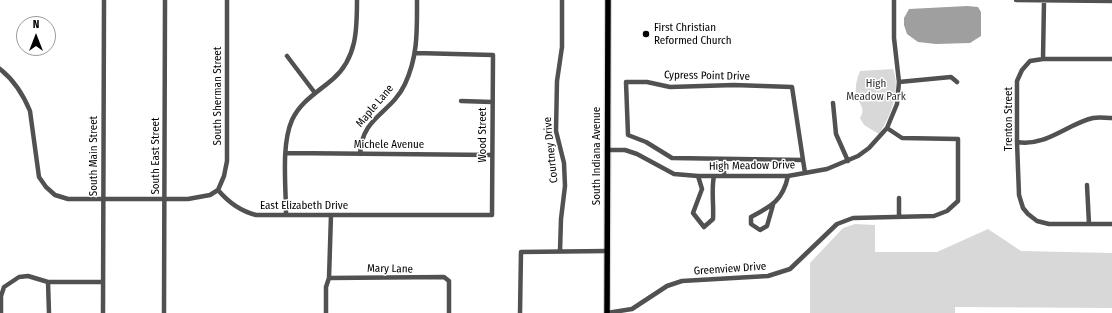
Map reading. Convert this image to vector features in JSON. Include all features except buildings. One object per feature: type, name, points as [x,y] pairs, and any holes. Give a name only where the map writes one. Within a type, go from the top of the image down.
[{"type":"main road","name":"South Indiana Avenue","points":[[607,313],[608,0]]},
{"type":"street","name":"South Main Street","points":[[103,313],[104,0]]},
{"type":"street","name":"South East Street","points":[[164,313],[165,0]]},
{"type":"street","name":"South Sherman Street","points":[[218,190],[224,176],[227,161],[227,0]]},
{"type":"street","points":[[286,214],[289,130],[293,119],[305,100],[334,78],[345,66],[352,52],[357,30],[357,0]]},
{"type":"street","name":"Maple Lane","points":[[360,154],[363,133],[394,99],[404,85],[416,53],[417,0]]},
{"type":"street","name":"Courtney Drive","points":[[560,251],[565,186],[564,163],[556,131],[556,81],[562,47],[562,0]]},
{"type":"street","name":"High Meadow Drive","points":[[607,150],[625,150],[637,154],[674,174],[698,176],[788,176],[827,169],[848,161],[869,148],[886,128],[897,104],[899,82],[894,38],[894,0]]},
{"type":"street","points":[[1017,0],[1112,1]]},
{"type":"street","points":[[1044,1],[1043,59],[1112,59]]},
{"type":"street","name":"Wood Street","points":[[416,53],[493,55],[492,216]]},
{"type":"street","points":[[287,56],[314,93]]},
{"type":"street","name":"Trenton Street","points":[[1043,59],[1030,62],[1022,70],[1017,81],[1019,195],[1023,208],[1037,220],[1049,224],[1089,224]]},
{"type":"street","points":[[0,69],[19,88],[30,111],[39,177],[46,187],[55,195],[68,199],[103,200],[199,198],[218,190]]},
{"type":"street","points":[[899,82],[951,77],[956,82]]},
{"type":"street","name":"Cypress Point Drive","points":[[626,82],[647,82],[670,87],[734,85],[792,87],[802,160],[724,160],[672,158],[646,142],[628,135],[626,82]]},
{"type":"street","points":[[461,101],[492,102]]},
{"type":"street","points":[[833,103],[836,134],[848,161]]},
{"type":"street","points":[[1017,142],[1026,143],[1048,138],[1077,123],[1094,118],[1112,118]]},
{"type":"street","name":"Greenview Drive","points":[[607,313],[632,309],[667,286],[682,281],[768,276],[782,273],[799,262],[837,224],[853,218],[934,216],[947,211],[958,201],[958,139],[902,138],[886,128]]},
{"type":"street","name":"Michele Avenue","points":[[287,153],[492,155]]},
{"type":"street","points":[[724,160],[724,175]]},
{"type":"street","points":[[802,160],[805,173]]},
{"type":"street","points":[[698,176],[702,189],[693,213],[704,228],[713,219],[714,205],[711,189],[714,176]]},
{"type":"street","points":[[773,205],[751,217],[751,224],[760,230],[767,226],[773,205],[785,189],[788,176]]},
{"type":"street","points":[[1087,185],[1089,224],[1112,224]]},
{"type":"street","name":"East Elizabeth Drive","points":[[218,190],[227,201],[245,212],[256,215],[492,216]]},
{"type":"street","points":[[899,198],[899,216]]},
{"type":"street","points":[[326,313],[326,287],[329,278],[331,215]]},
{"type":"street","points":[[520,313],[521,252],[607,251]]},
{"type":"street","points":[[1,313],[1,296],[4,287],[19,277],[28,276],[48,282],[103,282]]},
{"type":"street","name":"Mary Lane","points":[[329,278],[444,277],[449,281],[449,313]]},
{"type":"street","points":[[48,282],[49,313]]},
{"type":"green space","name":"High Meadow Park","points":[[893,69],[896,85],[894,103],[879,134],[864,125],[860,118],[862,115],[862,107],[856,94],[857,80],[860,71]]},
{"type":"green space","points":[[855,224],[875,225],[875,252],[937,252],[988,229],[1021,251],[1112,253],[1112,308],[955,307],[955,313],[810,313],[810,263],[843,228]]},
{"type":"shaded area","points":[[967,6],[978,7],[981,12],[981,36],[970,43],[936,44],[918,42],[907,34],[904,25],[904,18],[909,9]]},
{"type":"place","name":"First Christian Reformed Church","points":[[646,34]]}]
